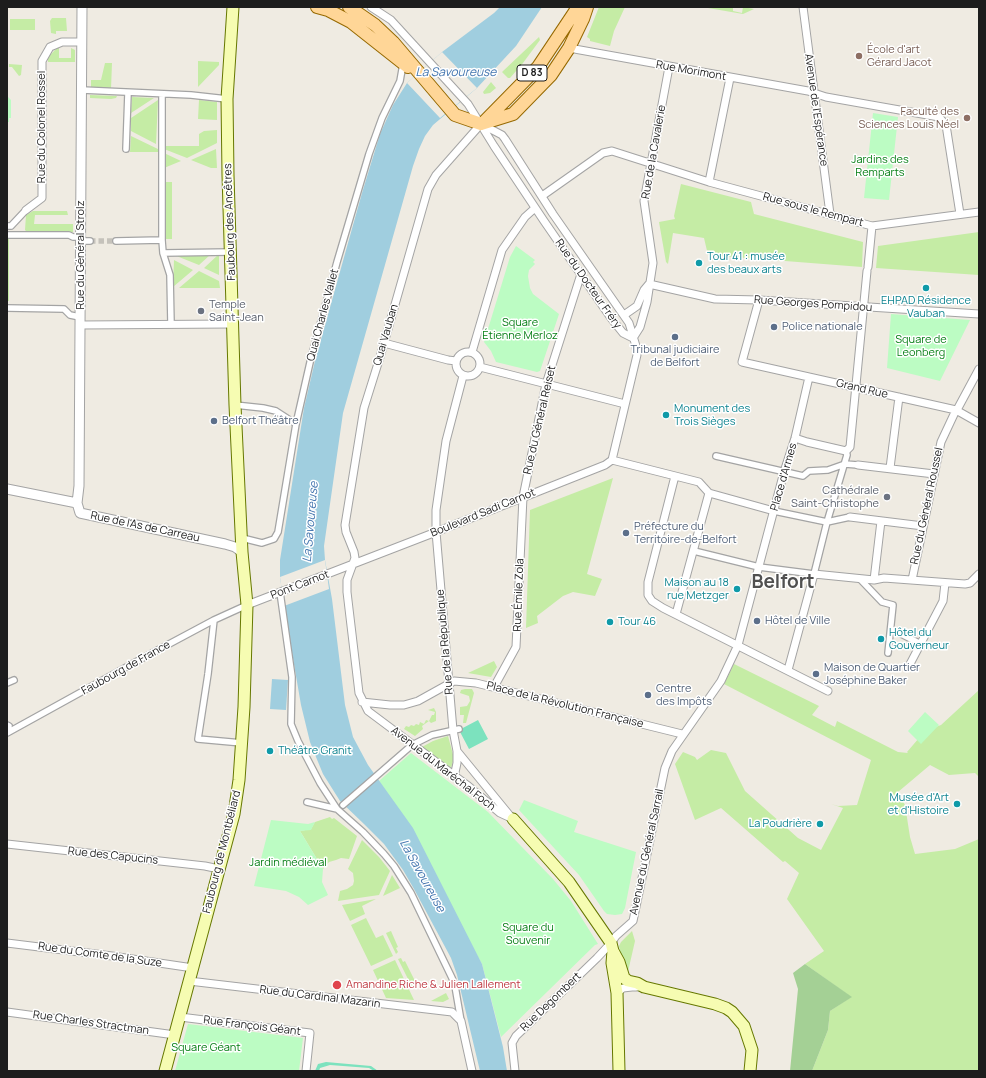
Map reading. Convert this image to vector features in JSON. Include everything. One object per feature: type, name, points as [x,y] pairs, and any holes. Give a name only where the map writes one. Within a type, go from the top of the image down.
[{"type":"main road","name":"Faubourg des Ancêtres","points":[[233,7],[227,98],[230,252],[235,405],[246,605]]},
{"type":"main road","points":[[317,7],[328,10],[351,22],[403,64],[418,73]]},
{"type":"main road","points":[[349,7],[375,25],[397,47],[453,112],[481,124]]},
{"type":"main road","name":"Quai Vauban","points":[[481,124],[538,67],[578,7]]},
{"type":"main road","name":"D 83","points":[[481,124],[513,114],[551,75],[569,48],[587,7]]},
{"type":"main road","name":"Faubourg de Montbéliard","points":[[165,1071],[234,814],[242,743],[246,654],[246,605]]},
{"type":"main road","name":"Avenue du Maréchal Foch","points":[[513,819],[570,882],[612,947],[624,978],[644,987],[715,1004],[732,1012],[744,1026],[752,1050],[750,1071]]},
{"type":"main road","points":[[612,947],[612,963],[617,993],[619,1071]]},
{"type":"street","name":"Rue du Général Strolz","points":[[77,503],[79,486],[80,321],[84,240],[82,7]]},
{"type":"street","points":[[371,7],[391,20],[431,62],[464,99],[481,124]]},
{"type":"street","name":"Avenue de l'Espérance","points":[[803,7],[830,214]]},
{"type":"street","name":"Rue du Colonel Rossel","points":[[26,210],[42,198],[42,61],[50,47],[62,42],[82,42]]},
{"type":"street","name":"Rue Morimont","points":[[569,48],[808,91],[939,117],[946,125],[960,214]]},
{"type":"street","name":"Quai Charles Vallet","points":[[242,538],[262,543],[274,539],[278,532],[296,424],[311,358],[339,255],[379,125],[400,81],[403,64]]},
{"type":"street","name":"Rue de la Cavalerie","points":[[633,338],[640,327],[647,302],[653,263],[644,201],[669,67]]},
{"type":"street","points":[[708,182],[730,78]]},
{"type":"street","points":[[82,90],[227,98]]},
{"type":"street","points":[[126,149],[128,93]]},
{"type":"street","points":[[162,95],[162,240],[163,253],[170,275],[171,324]]},
{"type":"street","name":"Rue du Docteur Fréry","points":[[481,124],[502,135],[553,214],[624,315],[633,338]]},
{"type":"street","name":"Rue du Docteur Fréry","points":[[481,124],[535,208],[581,274],[623,333],[633,338]]},
{"type":"street","name":"Quai Vauban","points":[[353,564],[355,558],[354,552],[346,532],[345,525],[364,408],[428,189],[436,175],[481,124]]},
{"type":"street","name":"Rue sous le Rempart","points":[[542,196],[603,153],[612,151],[708,182],[872,226],[979,212]]},
{"type":"street","points":[[472,352],[502,250],[525,217],[535,208]]},
{"type":"street","points":[[7,226],[11,226],[26,210]]},
{"type":"street","points":[[788,670],[827,522],[847,455],[846,451],[850,448],[872,226]]},
{"type":"street","points":[[7,235],[69,235],[84,240]]},
{"type":"street","points":[[116,241],[162,240]]},
{"type":"street","points":[[163,253],[230,252]]},
{"type":"street","name":"Rue du Général Reiset","points":[[523,497],[546,384],[581,274]]},
{"type":"street","name":"Rue de la Cavalerie","points":[[624,315],[637,306],[644,290],[649,284]]},
{"type":"street","name":"Rue Georges Pompidou","points":[[649,284],[715,299],[759,300],[979,314]]},
{"type":"street","name":"Grand Rue","points":[[759,300],[742,362],[956,410],[979,423]]},
{"type":"street","points":[[7,308],[64,309],[80,321],[171,324],[233,324]]},
{"type":"street","points":[[633,338],[637,355],[612,460],[699,482],[709,493],[774,511],[827,522],[850,516],[923,526]]},
{"type":"street","points":[[384,343],[456,361]]},
{"type":"street","points":[[464,352],[472,352],[480,360],[480,367],[476,374],[468,377],[463,376],[456,368],[456,361],[460,354],[464,352]]},
{"type":"street","points":[[480,367],[625,404]]},
{"type":"street","name":"Rue du Général Roussel","points":[[912,580],[941,442],[956,410],[979,369]]},
{"type":"street","name":"Rue de la République","points":[[454,777],[457,763],[456,729],[449,685],[436,532],[436,510],[446,441],[463,376]]},
{"type":"street","points":[[795,438],[809,377]]},
{"type":"street","points":[[890,468],[899,397]]},
{"type":"street","points":[[235,405],[276,411],[296,424]]},
{"type":"street","name":"Place d'Armes","points":[[738,645],[784,472],[795,438],[846,451]]},
{"type":"street","points":[[716,456],[803,476],[809,471],[828,470],[844,464],[934,474]]},
{"type":"street","name":"Boulevard Sadi Carnot","points":[[353,564],[605,465],[612,460]]},
{"type":"street","points":[[675,476],[648,582],[648,595],[652,601],[828,691]]},
{"type":"street","name":"Rue de l'As de Carreau","points":[[7,489],[77,503],[80,513],[225,544],[235,547],[242,552]]},
{"type":"street","points":[[676,614],[709,493]]},
{"type":"street","name":"Rue Émile Zola","points":[[494,687],[516,648],[523,497]]},
{"type":"street","points":[[874,580],[881,521]]},
{"type":"street","points":[[694,551],[759,567],[860,579],[874,580],[884,578],[965,584],[970,583],[979,574]]},
{"type":"street","name":"Pont Carnot","points":[[246,605],[353,564]]},
{"type":"street","name":"Avenue du Maréchal Foch","points":[[353,564],[347,580],[347,592],[356,676],[362,702],[378,720],[500,813],[513,819]]},
{"type":"street","points":[[860,579],[882,602],[893,605],[888,653]]},
{"type":"street","points":[[910,664],[943,602],[944,582]]},
{"type":"street","points":[[280,592],[292,678],[291,724],[298,741],[320,783],[336,809],[363,832],[384,854],[394,866],[411,893],[455,986],[472,1071]]},
{"type":"street","name":"Faubourg de France","points":[[7,732],[214,620],[246,605]]},
{"type":"street","points":[[214,620],[208,674],[198,739],[242,743]]},
{"type":"street","points":[[891,629],[921,644]]},
{"type":"street","name":"Avenue du Général Sarrail","points":[[612,947],[616,936],[633,921],[664,768],[682,734],[721,681],[738,645]]},
{"type":"street","points":[[7,683],[14,680]]},
{"type":"street","name":"Place de la Révolution Française","points":[[362,702],[404,705],[418,701],[454,681],[476,683],[682,734]]},
{"type":"street","name":"Faubourg de France","points":[[7,725],[9,726],[7,732]]},
{"type":"street","points":[[343,804],[412,745],[432,735],[456,729]]},
{"type":"street","name":"Rue de la République","points":[[457,751],[513,819]]},
{"type":"street","points":[[307,802],[336,809]]},
{"type":"street","name":"Rue des Capucins","points":[[7,844],[205,866],[220,869]]},
{"type":"street","name":"Rue du Comte de la Suze","points":[[7,943],[193,968]]},
{"type":"street","name":"Rue Degombert","points":[[515,1071],[512,1043],[516,1036],[612,947]]},
{"type":"street","name":"Rue du Cardinal Mazarin","points":[[189,981],[452,1012],[461,1020]]},
{"type":"street","points":[[617,993],[623,988],[644,987]]},
{"type":"street","name":"Rue Charles Stractman","points":[[7,1012],[175,1035]]},
{"type":"street","name":"Rue François Géant","points":[[180,1017],[310,1033],[306,1071]]},
{"type":"green space","points":[[599,7],[625,7],[614,31],[610,46],[590,41],[587,37]]},
{"type":"green space","points":[[702,7],[733,7],[733,11],[742,13],[743,7],[754,9],[743,14]]},
{"type":"green space","points":[[52,18],[66,18],[67,31],[56,31],[56,34],[51,33],[50,21]]},
{"type":"green space","points":[[10,19],[35,19],[35,30],[10,30]]},
{"type":"green space","points":[[539,37],[540,40],[523,63],[510,78],[508,78],[502,72]]},
{"type":"green space","points":[[57,48],[59,48],[59,58],[71,58],[71,48],[75,50],[75,62],[48,62],[48,57]]},
{"type":"green space","points":[[198,61],[219,62],[219,65],[198,87]]},
{"type":"green space","points":[[105,63],[112,63],[111,89],[91,88],[91,80],[101,80]]},
{"type":"green space","points":[[9,64],[22,65],[21,75],[19,76],[12,67],[9,67]]},
{"type":"green space","points":[[491,82],[496,88],[490,93],[484,94],[483,92]]},
{"type":"green space","points":[[90,95],[117,96],[116,98],[111,99],[90,98]]},
{"type":"green space","points":[[7,96],[11,100],[11,118],[9,118],[9,122],[7,122]]},
{"type":"green space","points":[[132,97],[154,98],[131,113]]},
{"type":"green space","points":[[158,100],[156,144],[131,131],[131,118]]},
{"type":"green space","points":[[199,100],[217,102],[217,120],[198,119]]},
{"type":"green space","name":"Jardins des Remparts","points":[[873,113],[898,117],[889,200],[864,198]]},
{"type":"green space","points":[[217,130],[217,143],[187,158],[164,149],[164,146],[199,146],[199,134],[204,131]]},
{"type":"green space","points":[[131,136],[160,150],[160,152],[130,152]]},
{"type":"green space","points":[[216,149],[217,168],[211,168],[191,160]]},
{"type":"green space","points":[[164,153],[181,161],[164,168]]},
{"type":"green space","points":[[164,182],[172,182],[172,239],[164,239]]},
{"type":"green space","points":[[681,184],[751,202],[754,214],[863,242],[862,267],[708,255],[704,238],[673,233],[668,264],[666,262],[659,222],[675,219],[674,216]]},
{"type":"green space","points":[[33,211],[67,211],[68,215],[35,215],[34,224],[73,224],[73,232],[27,232],[25,230],[26,215]]},
{"type":"green space","points":[[979,232],[979,275],[876,268],[878,246]]},
{"type":"green space","points":[[7,239],[9,239],[9,301],[7,301]]},
{"type":"green space","name":"Square Étienne Merloz","points":[[516,246],[535,260],[533,262],[535,264],[529,270],[528,276],[530,288],[533,294],[559,314],[540,371],[537,372],[496,362],[491,351],[484,342],[510,257]]},
{"type":"green space","points":[[219,254],[219,275],[204,268]]},
{"type":"green space","points":[[174,255],[210,255],[199,265]]},
{"type":"green space","points":[[174,260],[193,270],[173,287]]},
{"type":"green space","points":[[199,271],[219,281],[220,288],[179,288]]},
{"type":"green space","name":"Square de Leonberg","points":[[891,314],[970,320],[940,381],[887,368]]},
{"type":"green space","points":[[613,478],[587,574],[602,579],[595,596],[573,592],[563,596],[537,616],[538,623],[526,628],[530,510]]},
{"type":"green space","points":[[494,661],[497,667],[491,677],[468,673]]},
{"type":"green space","points":[[734,664],[819,706],[812,715],[835,727],[837,721],[898,752],[908,753],[907,752],[925,731],[941,725],[979,690],[979,777],[975,773],[949,775],[930,765],[898,792],[905,805],[910,837],[915,854],[955,849],[979,839],[979,1071],[812,1071],[828,1030],[830,1011],[851,997],[805,964],[824,951],[787,899],[799,873],[785,861],[783,862],[721,808],[695,820],[675,764],[683,752],[695,757],[697,760],[711,750],[726,753],[745,791],[798,838],[821,850],[843,808],[831,804],[838,806],[857,805],[871,760],[724,684]]},
{"type":"green space","points":[[472,689],[474,693],[466,723],[463,723],[464,715],[460,715],[460,707],[467,706],[470,701],[469,696],[460,693],[461,690]]},
{"type":"green space","points":[[434,708],[436,712],[436,721],[431,723],[429,721],[435,712],[428,710]]},
{"type":"green space","points":[[925,712],[939,725],[921,744],[908,731]]},
{"type":"green space","points":[[426,720],[429,721],[422,726],[423,729],[415,736],[404,729],[406,726],[414,726],[416,724],[419,725],[420,722],[424,724]]},
{"type":"green space","points":[[478,720],[488,739],[469,749],[459,730]]},
{"type":"green space","points":[[448,736],[454,758],[451,768],[422,747],[433,741]]},
{"type":"green space","name":"Square du Souvenir","points":[[411,753],[488,812],[553,879],[571,901],[598,944],[595,945],[501,1037],[482,964],[379,781]]},
{"type":"green space","points":[[524,800],[578,821],[574,832],[636,852],[625,908],[622,914],[607,914],[604,911],[579,875],[519,810]]},
{"type":"green space","points":[[330,817],[332,819],[334,818],[357,836],[349,859],[341,858],[329,862],[323,869],[300,831],[311,829],[315,822]]},
{"type":"green space","name":"Jardin médiéval","points":[[271,820],[308,824],[315,822],[311,830],[300,831],[323,869],[322,882],[328,895],[308,905],[299,897],[286,891],[254,886]]},
{"type":"green space","points":[[362,840],[379,857],[390,871],[379,895],[338,901],[340,891],[353,885],[353,873],[348,869]]},
{"type":"green space","points":[[392,875],[400,888],[383,896]]},
{"type":"green space","points":[[376,899],[362,906],[365,914],[350,921],[342,905]]},
{"type":"green space","points":[[366,918],[376,938],[383,935],[393,956],[371,966],[351,925]]},
{"type":"green space","points":[[391,931],[398,947],[396,948],[398,952],[396,954],[386,933]]},
{"type":"green space","points":[[632,931],[635,941],[627,976],[623,970],[619,946]]},
{"type":"green space","points":[[401,958],[403,962],[405,961],[417,985],[412,987],[398,959]]},
{"type":"green space","points":[[395,960],[414,1000],[386,998],[373,970]]},
{"type":"green space","points":[[805,964],[852,997],[830,1011],[828,1030],[812,1071],[790,1071],[798,989],[793,973]]},
{"type":"green space","points":[[446,993],[449,999],[443,1002],[431,1001]]},
{"type":"green space","name":"Square Géant","points":[[188,1024],[303,1038],[299,1071],[175,1071]]},
{"type":"green space","points":[[326,1062],[371,1066],[378,1071],[374,1071],[369,1068],[330,1065],[320,1068],[319,1071],[315,1071],[318,1064]]},
{"type":"water","name":"La Savoureuse","points":[[500,7],[542,7],[516,46],[477,88],[433,125],[425,136],[419,149],[343,413],[324,546],[345,705],[353,737],[368,765],[413,828],[482,964],[503,1047],[507,1071],[480,1071],[457,975],[451,958],[403,870],[384,844],[340,801],[323,774],[310,742],[301,705],[284,606],[280,577],[280,560],[304,408],[315,361],[380,134],[393,105],[407,83],[442,52]]},
{"type":"water","points":[[272,679],[288,680],[286,710],[270,709]]},
{"type":"pier","points":[[442,52],[477,88],[440,118],[407,83]]},
{"type":"pier","points":[[325,560],[329,589],[284,606],[280,577]]},
{"type":"tunnel","points":[[90,241],[116,241]]},
{"type":"place","name":"École d'art Gérard Jacot","points":[[859,56]]},
{"type":"place","name":"Faculté des Sciences Louis Néel","points":[[967,118]]},
{"type":"place","name":"Tour 41 : musée des beaux arts","points":[[699,263]]},
{"type":"place","name":"EHPAD Résidence Vauban","points":[[926,288]]},
{"type":"place","name":"Temple Saint-Jean","points":[[201,311]]},
{"type":"place","name":"Police nationale","points":[[774,327]]},
{"type":"place","name":"Tribunal judiciaire de Belfort","points":[[675,337]]},
{"type":"place","name":"Monument des Trois Sièges","points":[[666,415]]},
{"type":"place","name":"Belfort Théâtre","points":[[214,421]]},
{"type":"place","name":"Cathédrale Saint-Christophe","points":[[887,497]]},
{"type":"place","name":"Préfecture du Territoire-de-Belfort","points":[[626,533]]},
{"type":"place","name":"Maison au 18 rue Metzger","points":[[737,589]]},
{"type":"place","name":"Hôtel de Ville","points":[[757,621]]},
{"type":"place","name":"Tour 46","points":[[610,622]]},
{"type":"place","name":"Hôtel du Gouverneur","points":[[881,639]]},
{"type":"place","name":"Maison de Quartier Joséphine Baker","points":[[816,674]]},
{"type":"place","name":"Centre des Impôts","points":[[648,695]]},
{"type":"place","name":"Théâtre Granit","points":[[270,751]]},
{"type":"place","name":"Musée d'Art et d'Histoire","points":[[957,804]]},
{"type":"place","name":"La Poudrière","points":[[820,824]]},
{"type":"place","name":"Amandine Riche & Julien Lallement","points":[[337,985]]},
{"type":"district","name":"Belfort","points":[[783,583]]}]
